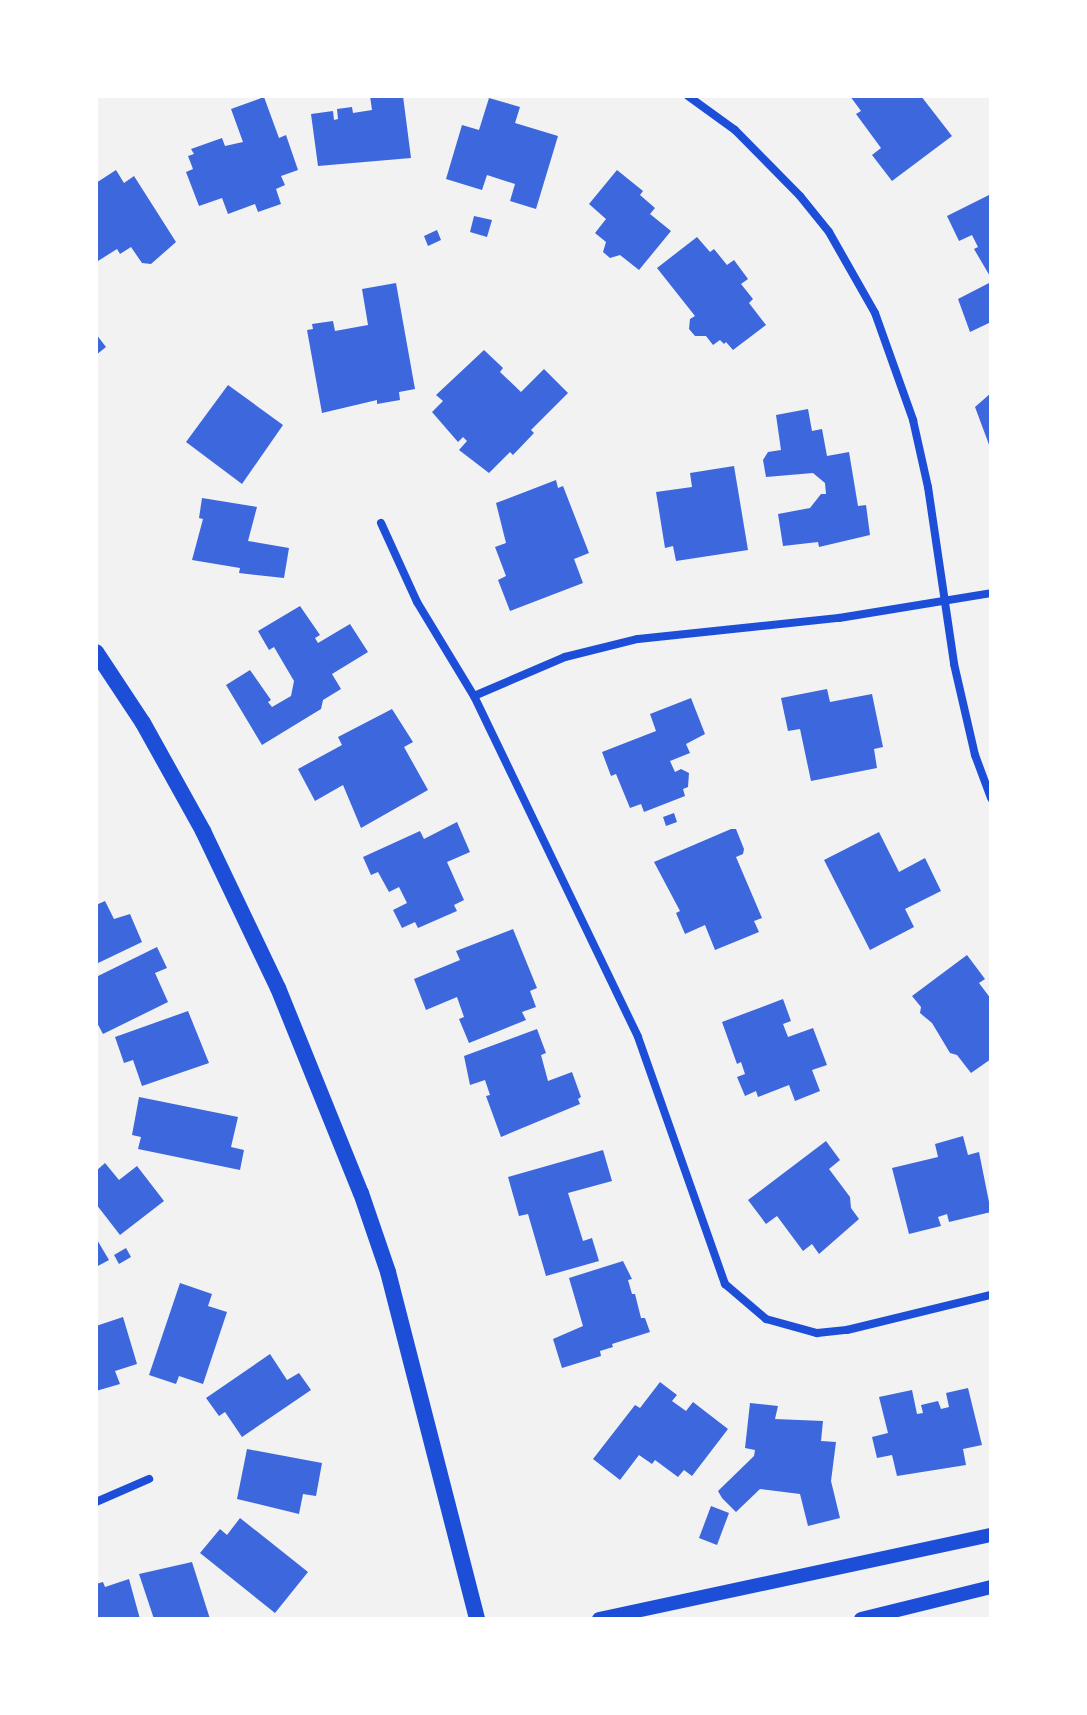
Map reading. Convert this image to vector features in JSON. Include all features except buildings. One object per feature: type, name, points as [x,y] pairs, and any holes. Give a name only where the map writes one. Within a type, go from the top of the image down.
[{"type":"main road","points":[[96,652],[143,723],[203,831],[278,988],[361,1193],[388,1272],[477,1619]]},
{"type":"street","points":[[688,96],[735,130],[800,196],[829,232],[875,313],[913,420],[928,487],[963,710],[991,798]]},
{"type":"street","points":[[381,523],[417,602],[474,696],[638,1037],[725,1284],[766,1319],[817,1333],[847,1330],[991,1295]]},
{"type":"street","points":[[474,696],[565,657],[638,639],[839,618],[991,593]]},
{"type":"street","points":[[96,1502],[149,1479]]},
{"type":"street","points":[[599,1619],[991,1535]]},
{"type":"street","points":[[861,1619],[991,1587]]}]
